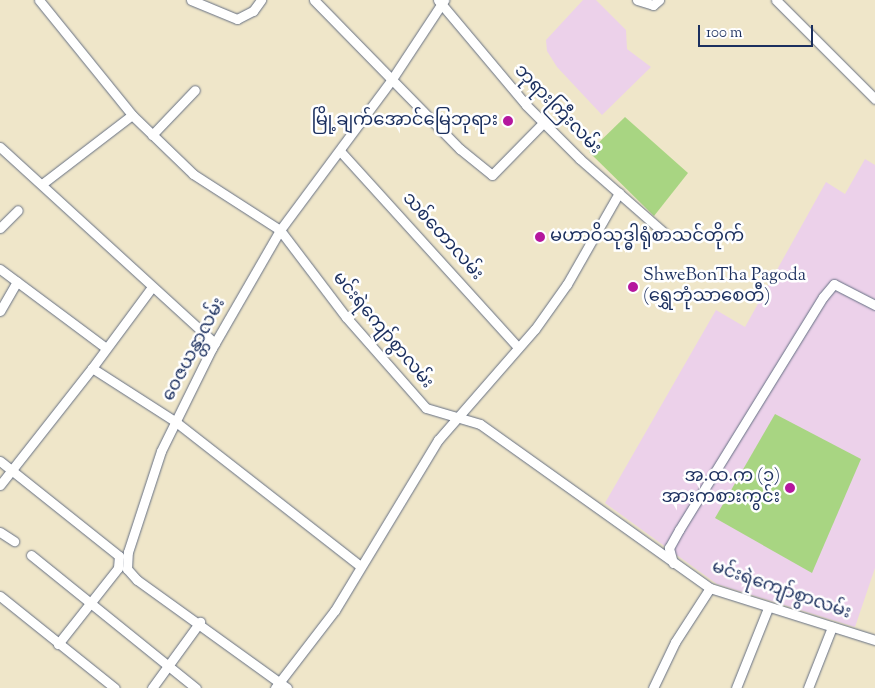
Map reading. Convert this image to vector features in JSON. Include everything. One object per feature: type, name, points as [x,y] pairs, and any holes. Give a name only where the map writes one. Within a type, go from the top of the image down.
[{"type":"street","name":"မင်းရဲကျော်စွာလမ်း","points":[[39,0],[132,115],[193,174],[280,230],[346,317],[426,408],[445,416],[458,416],[480,424],[710,588],[768,608],[875,640]]},
{"type":"street","points":[[191,0],[237,19],[253,11],[261,0]]},
{"type":"street","points":[[314,0],[460,149],[492,175],[543,123]]},
{"type":"street","points":[[638,1],[653,5],[659,0]]},
{"type":"street","points":[[776,0],[875,99]]},
{"type":"street","name":"ဝေဇယန္တာလမ်း","points":[[288,688],[277,685],[200,622],[137,580],[127,569],[128,552],[148,486],[176,422],[215,343],[280,230],[392,79],[441,1]]},
{"type":"street","name":"ဘုရားကြီးလမ်း","points":[[441,1],[543,123],[663,232]]},
{"type":"street","points":[[152,134],[195,90]]},
{"type":"street","points":[[42,184],[132,115]]},
{"type":"street","points":[[0,147],[215,343]]},
{"type":"street","name":"သစ်တောလမ်း","points":[[340,151],[518,347]]},
{"type":"street","points":[[277,685],[335,610],[438,440],[518,347],[567,284],[619,193]]},
{"type":"street","points":[[0,228],[18,210]]},
{"type":"street","points":[[0,269],[106,348]]},
{"type":"street","points":[[0,311],[18,281]]},
{"type":"street","points":[[673,563],[669,548],[679,530],[823,297],[834,284],[875,305]]},
{"type":"street","points":[[0,486],[152,287]]},
{"type":"street","points":[[92,368],[176,422],[360,566]]},
{"type":"street","points":[[0,461],[119,556],[118,568],[88,603],[58,644]]},
{"type":"street","points":[[0,532],[14,541]]},
{"type":"street","points":[[31,555],[88,603],[196,688]]},
{"type":"street","points":[[653,688],[675,642],[710,588]]},
{"type":"street","points":[[0,596],[115,688]]},
{"type":"street","points":[[736,688],[768,608]]},
{"type":"street","points":[[152,688],[200,622]]},
{"type":"street","points":[[808,688],[832,627]]},
{"type":"shaded area","points":[[583,0],[596,0],[626,30],[627,49],[651,67],[602,115],[557,67],[547,51],[546,40]]},
{"type":"shaded area","points":[[865,159],[875,165],[875,568],[855,627],[717,584],[605,503],[716,310],[745,327],[826,182],[845,194]]},
{"type":"green space","points":[[625,117],[688,173],[654,216],[589,152]]},
{"type":"green space","name":"အ.ထ.က (၁) အားကစားကွင်း","points":[[775,414],[861,459],[812,573],[715,518]]},
{"type":"place","name":"မြို့ချက်အောင်မြေဘုရား","points":[[508,121]]},
{"type":"place","name":"မဟာဝိသုဒ္ဓါရုံစာသင်တိုက်","points":[[540,237]]},
{"type":"place","name":"ShweBonTha Pagoda (ရွှေဘုံသာစေတီ)","points":[[633,287]]},
{"type":"place","name":"အ.ထ.က (၁) အားကစားကွင်း","points":[[790,488]]}]
